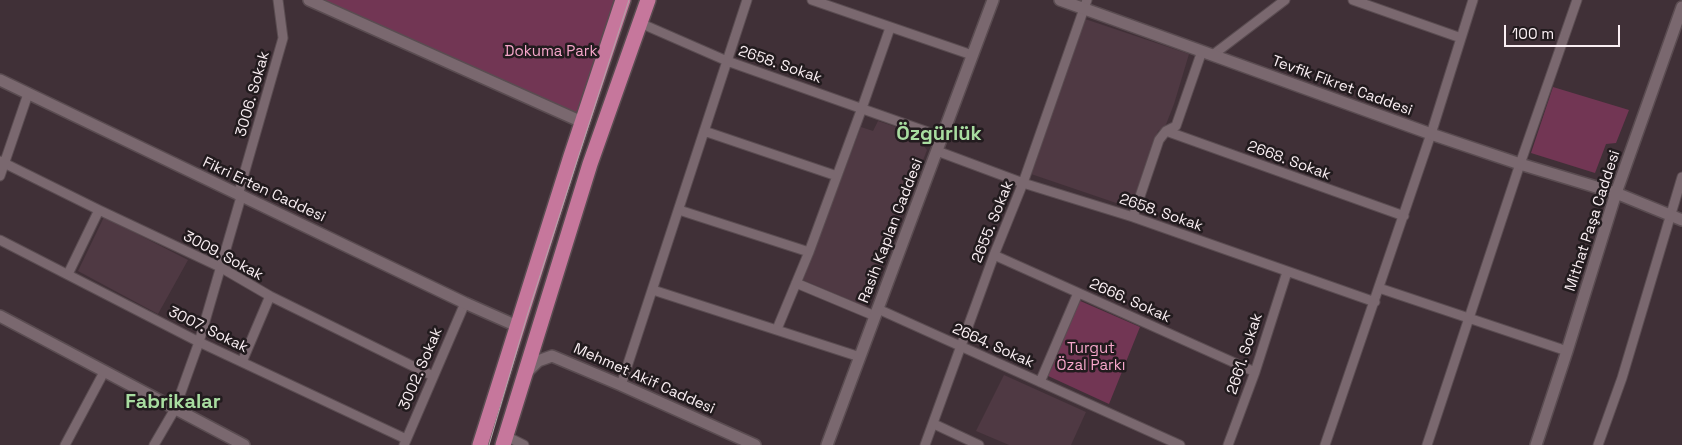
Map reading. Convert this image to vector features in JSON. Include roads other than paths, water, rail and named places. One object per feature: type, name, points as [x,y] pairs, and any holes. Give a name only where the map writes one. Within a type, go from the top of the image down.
[{"type":"highway","points":[[480,445],[582,122],[624,0]]},
{"type":"highway","points":[[505,441],[590,164],[648,0]]},
{"type":"street","name":"3006. Sokak","points":[[154,445],[175,409],[199,342],[240,196],[283,38],[278,0]]},
{"type":"street","points":[[309,0],[582,122]]},
{"type":"street","points":[[621,384],[747,0]]},
{"type":"street","points":[[812,0],[972,55]]},
{"type":"street","name":"Rasih Kaplan Caddesi","points":[[827,445],[993,0]]},
{"type":"street","name":"Tevfik Fikret Caddesi","points":[[1060,0],[1086,4],[1202,50],[1431,134],[1520,164],[1616,193],[1682,220]]},
{"type":"street","points":[[1214,54],[1285,0]]},
{"type":"street","points":[[1353,0],[1462,38]]},
{"type":"street","points":[[1325,445],[1404,216],[1473,0]]},
{"type":"street","points":[[1427,445],[1576,0]]},
{"type":"street","name":"2655. Sokak","points":[[925,445],[994,255],[1023,183],[1086,4]]},
{"type":"street","name":"Mithat Paşa Caddesi","points":[[1536,445],[1616,193],[1682,7]]},
{"type":"street","name":"2658. Sokak","points":[[640,23],[727,61],[942,137]]},
{"type":"street","points":[[777,329],[809,252],[890,28]]},
{"type":"street","points":[[1133,217],[1159,140],[1166,132],[1176,126],[1202,50]]},
{"type":"street","name":"Fikri Erten Caddesi","points":[[0,80],[240,196],[517,326]]},
{"type":"street","points":[[0,176],[2,162],[28,94]]},
{"type":"street","points":[[704,132],[837,176]]},
{"type":"street","name":"2668. Sokak","points":[[1166,132],[1404,216]]},
{"type":"street","name":"2658. Sokak","points":[[937,151],[1023,183],[1133,217],[1375,302]]},
{"type":"street","name":"3009. Sokak","points":[[2,162],[220,267],[270,296],[433,376]]},
{"type":"street","points":[[1598,445],[1622,378],[1682,176]]},
{"type":"street","points":[[68,274],[99,210]]},
{"type":"street","points":[[679,210],[809,252]]},
{"type":"street","name":"3007. Sokak","points":[[0,240],[199,342],[405,442]]},
{"type":"street","name":"2666. Sokak","points":[[994,255],[1255,372]]},
{"type":"street","name":"2661. Sokak","points":[[1228,445],[1255,372],[1287,272]]},
{"type":"street","name":"2664. Sokak","points":[[796,283],[876,312],[960,346],[1180,445]]},
{"type":"street","points":[[1379,288],[1567,351]]},
{"type":"street","points":[[653,290],[860,357]]},
{"type":"street","points":[[1040,382],[1078,293]]},
{"type":"street","points":[[242,362],[270,296]]},
{"type":"street","name":"3002. Sokak","points":[[405,442],[465,303]]},
{"type":"street","points":[[0,316],[244,445]]},
{"type":"street","name":"Mehmet Akif Caddesi","points":[[524,375],[538,361],[552,356],[621,384],[755,445]]},
{"type":"street","points":[[64,445],[104,372]]},
{"type":"street","points":[[934,424],[979,445]]},
{"type":"street","points":[[505,441],[524,445]]},
{"type":"tram line","points":[[489,445],[527,316],[629,0]]},
{"type":"district","name":"Özgürlük","points":[[939,135]]},
{"type":"district","name":"Fabrikalar","points":[[173,403]]},
{"type":"park label","name":"Dokuma Park","points":[[551,52]]},
{"type":"park label","name":"Turgut Özal Parkı","points":[[1091,358]]}]
